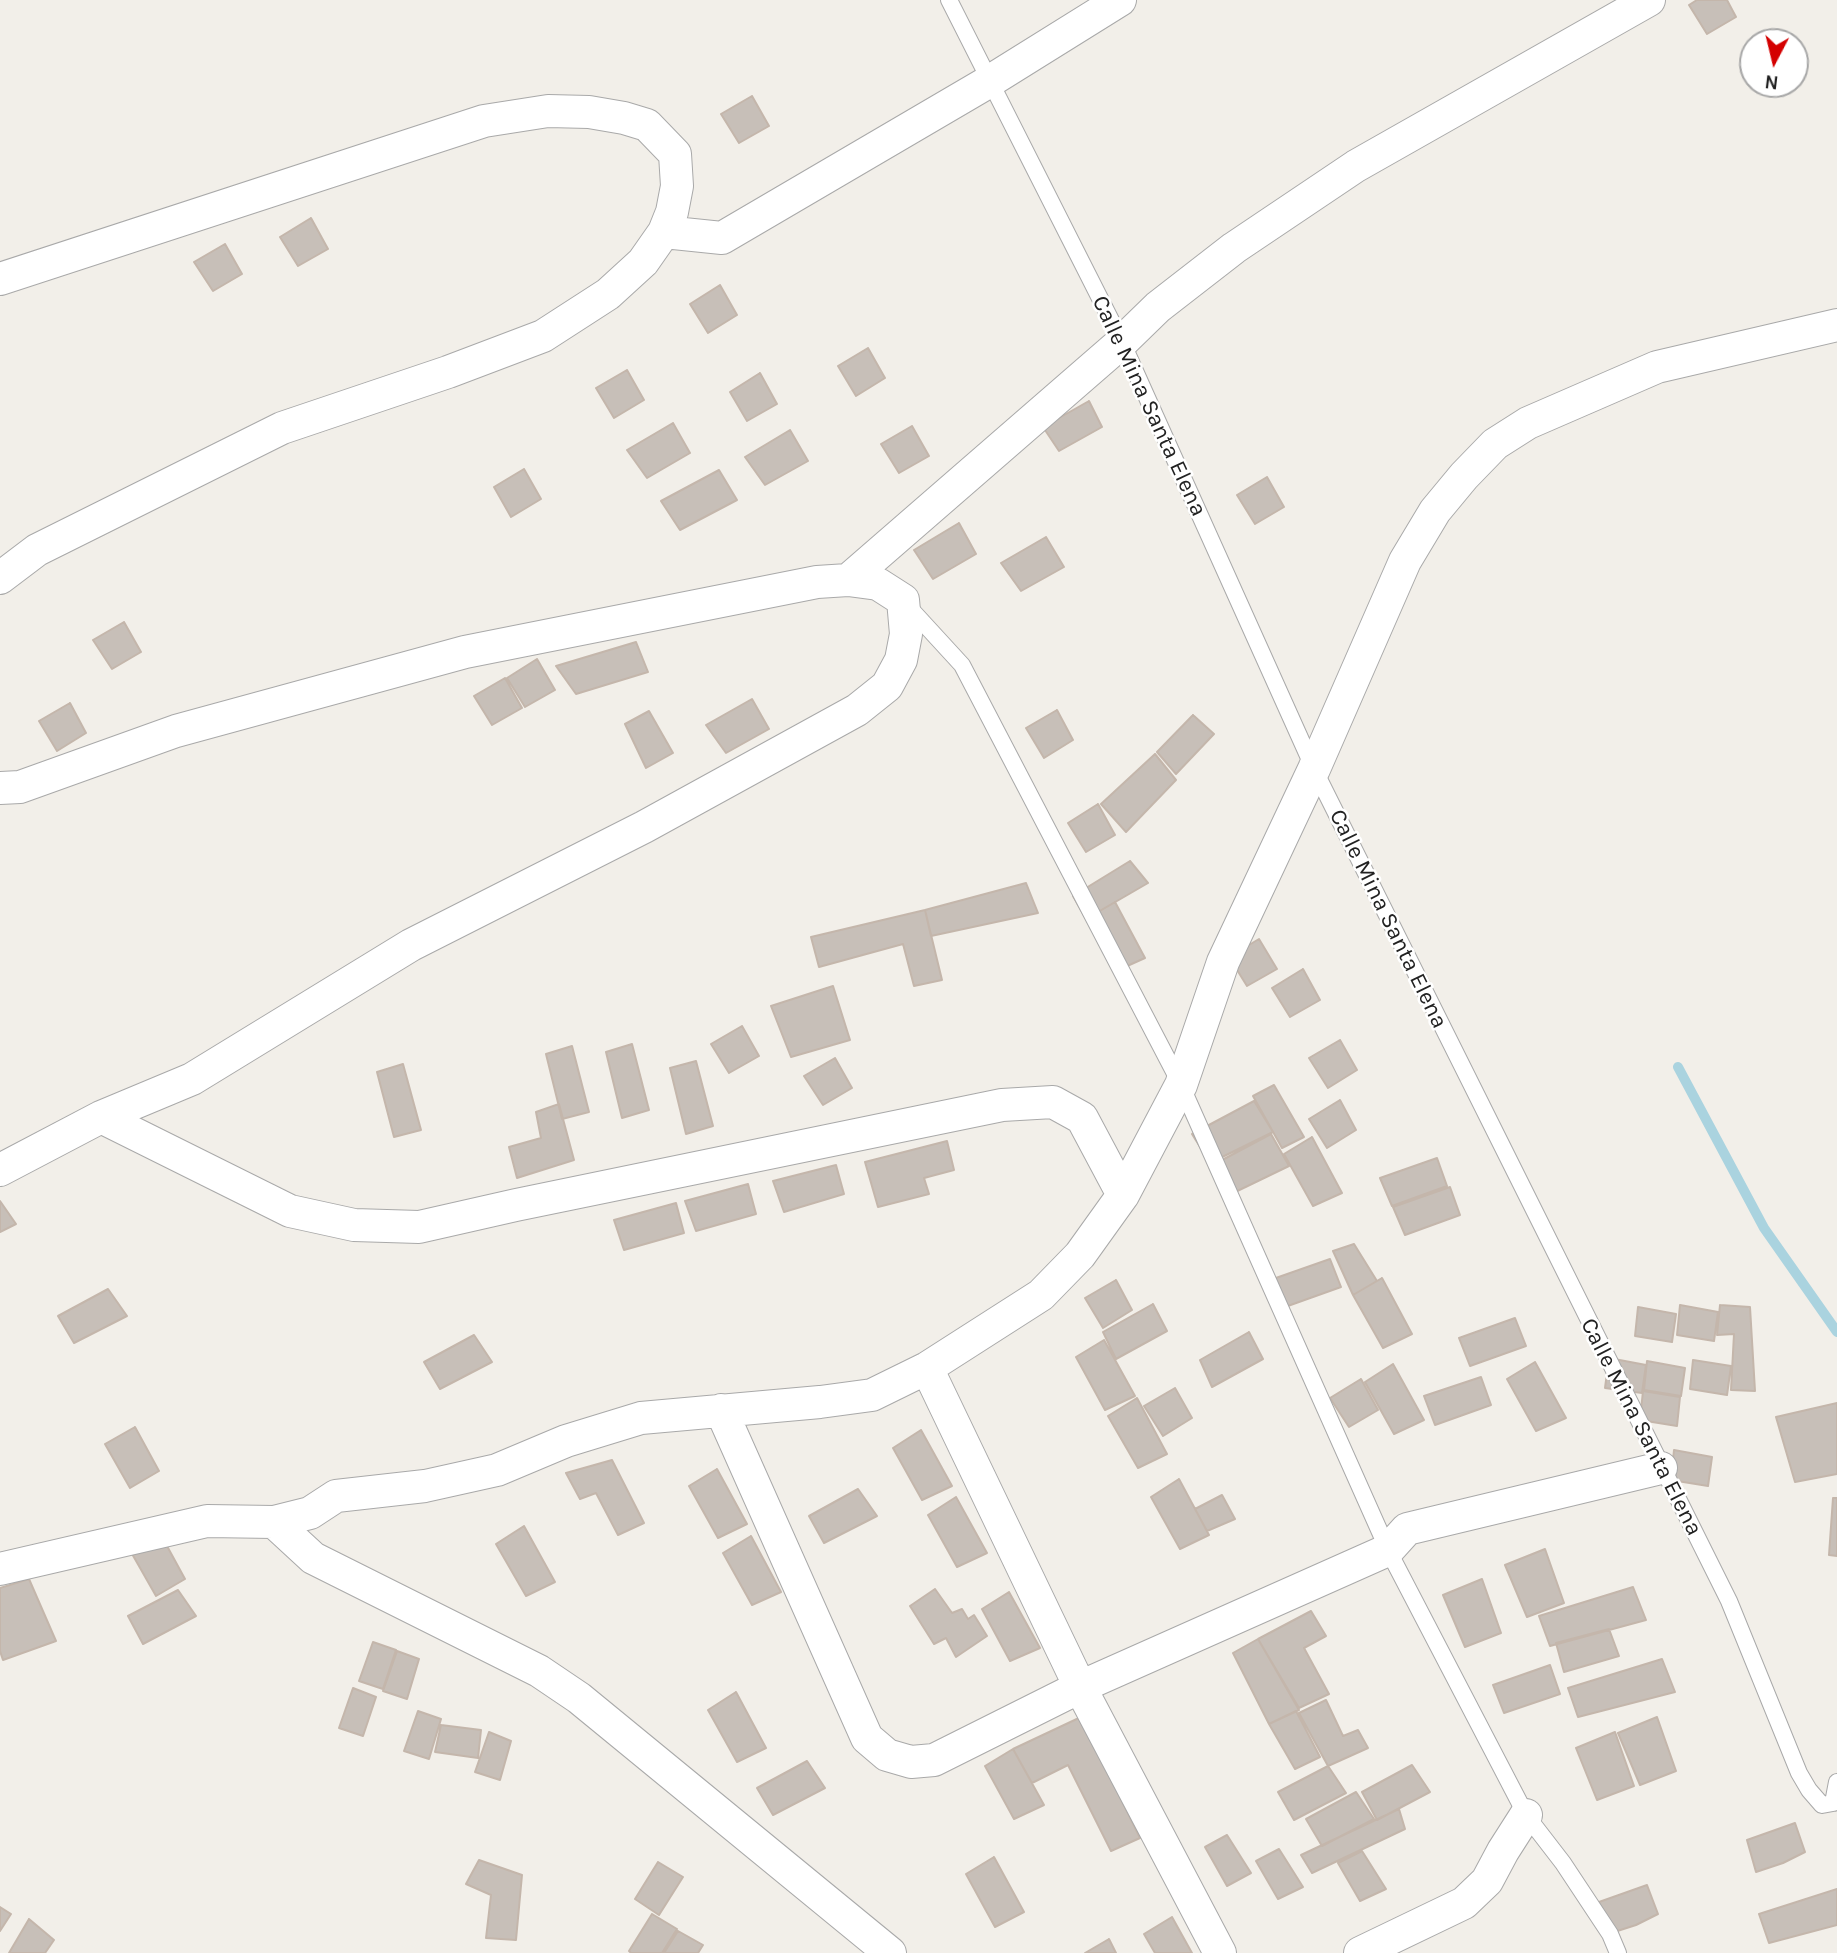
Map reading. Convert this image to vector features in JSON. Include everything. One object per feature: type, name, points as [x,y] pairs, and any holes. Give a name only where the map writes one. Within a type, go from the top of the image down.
[{"type":"street","points":[[664,232],[722,238],[990,81],[1119,0]]},
{"type":"street","points":[[848,580],[1122,342],[1158,307],[1234,248],[1356,166],[1649,0]]},
{"type":"street","points":[[0,279],[484,121],[548,111],[624,118],[647,125],[675,154],[677,186],[672,212],[664,232],[643,262],[608,295],[543,336],[448,372],[282,428],[37,550],[0,578]]},
{"type":"street","points":[[0,1569],[207,1521],[274,1522],[310,1513],[336,1496],[425,1486],[497,1470],[566,1441],[640,1418],[872,1395],[927,1368],[1041,1295],[1080,1255],[1123,1195],[1181,1085],[1223,962],[1314,769],[1405,561],[1435,511],[1464,476],[1496,444],[1528,423],[1657,367],[1837,325]]},
{"type":"street","points":[[0,788],[20,787],[176,731],[465,652],[817,582],[848,580],[878,584],[903,600],[906,634],[901,660],[887,686],[858,710],[644,827],[411,945],[192,1079],[101,1117],[0,1170]]},
{"type":"street","points":[[101,1117],[290,1211],[354,1225],[419,1227],[1002,1105],[1053,1102],[1082,1118],[1123,1195]]},
{"type":"street","points":[[927,1368],[1080,1687],[1220,1953]]},
{"type":"street","points":[[721,1410],[867,1738],[887,1755],[911,1762],[934,1760],[1080,1687],[1388,1550],[1406,1529],[1661,1468]]},
{"type":"street","points":[[274,1522],[313,1558],[538,1671],[579,1698],[890,1953]]},
{"type":"street","points":[[1360,1953],[1464,1903],[1487,1881],[1526,1815]]},
{"type":"lane","name":"Calle Mina Santa Elena","points":[[949,0],[1122,342],[1314,769],[1729,1601],[1799,1773],[1822,1805],[1833,1803],[1837,1782]]},
{"type":"lane","points":[[903,600],[962,666],[1181,1085],[1388,1550],[1526,1815],[1570,1874],[1610,1934],[1618,1953]]},
{"type":"building","points":[[1697,0],[1727,0],[1736,17],[1707,34],[1689,5]]},
{"type":"building","points":[[752,96],[769,126],[739,143],[721,114]]},
{"type":"building","points":[[311,218],[328,249],[298,266],[280,237]]},
{"type":"building","points":[[225,244],[242,274],[213,291],[194,262]]},
{"type":"building","points":[[720,285],[737,315],[708,333],[690,304]]},
{"type":"building","points":[[868,348],[885,378],[856,396],[838,366]]},
{"type":"building","points":[[627,370],[644,400],[614,418],[596,388]]},
{"type":"building","points":[[760,373],[777,404],[747,421],[730,392]]},
{"type":"building","points":[[1089,401],[1102,427],[1059,451],[1043,427]]},
{"type":"building","points":[[673,423],[690,453],[647,478],[627,450]]},
{"type":"building","points":[[912,426],[929,456],[899,473],[881,444]]},
{"type":"building","points":[[790,430],[808,461],[765,485],[745,457]]},
{"type":"building","points":[[524,469],[541,499],[511,517],[494,487]]},
{"type":"building","points":[[719,470],[737,500],[680,530],[661,501]]},
{"type":"building","points":[[1267,477],[1284,507],[1255,524],[1237,495]]},
{"type":"building","points":[[959,523],[976,554],[933,579],[914,550]]},
{"type":"building","points":[[1046,537],[1064,567],[1021,591],[1001,563]]},
{"type":"building","points":[[124,622],[141,652],[112,669],[93,640]]},
{"type":"building","points":[[636,642],[648,672],[576,694],[556,666]]},
{"type":"building","points":[[537,659],[555,690],[525,707],[507,678]]},
{"type":"building","points":[[505,678],[522,708],[492,725],[474,696]]},
{"type":"building","points":[[752,699],[769,729],[726,753],[706,725]]},
{"type":"building","points":[[70,703],[86,733],[57,751],[39,721]]},
{"type":"building","points":[[1057,710],[1073,740],[1044,758],[1026,728]]},
{"type":"building","points":[[649,711],[673,753],[646,768],[625,724]]},
{"type":"building","points":[[1193,715],[1214,734],[1176,774],[1157,752]]},
{"type":"building","points":[[1155,754],[1176,780],[1126,832],[1101,804]]},
{"type":"building","points":[[1098,804],[1115,835],[1086,852],[1068,823]]},
{"type":"building","points":[[1130,861],[1148,883],[1086,919],[1073,896]]},
{"type":"building","points":[[1026,883],[1038,913],[931,936],[925,910]]},
{"type":"building","points":[[1115,902],[1145,958],[1116,971],[1086,919]]},
{"type":"building","points":[[925,910],[942,980],[914,986],[903,944],[819,967],[811,937]]},
{"type":"building","points":[[1259,939],[1277,969],[1247,986],[1229,957]]},
{"type":"building","points":[[1303,969],[1320,1000],[1290,1017],[1272,988]]},
{"type":"building","points":[[833,986],[850,1040],[791,1057],[771,1006]]},
{"type":"building","points":[[742,1026],[759,1056],[729,1073],[711,1044]]},
{"type":"building","points":[[1340,1040],[1357,1070],[1328,1088],[1309,1058]]},
{"type":"building","points":[[632,1044],[649,1110],[622,1118],[606,1052]]},
{"type":"building","points":[[572,1046],[589,1112],[562,1119],[546,1054]]},
{"type":"building","points":[[835,1058],[852,1088],[823,1105],[804,1076]]},
{"type":"building","points":[[696,1061],[713,1126],[686,1134],[670,1068]]},
{"type":"building","points":[[403,1064],[421,1130],[394,1137],[377,1072]]},
{"type":"building","points":[[1274,1085],[1304,1137],[1282,1148],[1253,1096]]},
{"type":"building","points":[[1340,1100],[1356,1130],[1327,1148],[1309,1119]]},
{"type":"building","points":[[1254,1101],[1273,1132],[1210,1163],[1192,1134]]},
{"type":"building","points":[[559,1104],[574,1160],[517,1178],[509,1147],[541,1138],[536,1112]]},
{"type":"building","points":[[1271,1134],[1289,1166],[1227,1196],[1209,1167]]},
{"type":"building","points":[[1312,1137],[1342,1193],[1313,1206],[1284,1154]]},
{"type":"building","points":[[947,1141],[954,1170],[924,1178],[929,1194],[878,1207],[865,1162]]},
{"type":"building","points":[[1437,1158],[1447,1186],[1392,1206],[1380,1178]]},
{"type":"building","points":[[836,1165],[844,1194],[784,1212],[773,1181]]},
{"type":"building","points":[[748,1184],[756,1214],[696,1231],[685,1201]]},
{"type":"building","points":[[1450,1187],[1460,1215],[1405,1235],[1393,1207]]},
{"type":"building","points":[[0,1201],[16,1224],[0,1232]]},
{"type":"building","points":[[676,1203],[684,1233],[624,1250],[614,1220]]},
{"type":"building","points":[[1354,1244],[1377,1281],[1353,1295],[1333,1251]]},
{"type":"building","points":[[1330,1259],[1341,1287],[1285,1307],[1273,1279]]},
{"type":"building","points":[[1382,1278],[1412,1334],[1383,1348],[1353,1295]]},
{"type":"building","points":[[1116,1280],[1132,1310],[1103,1328],[1085,1298]]},
{"type":"building","points":[[108,1289],[127,1316],[74,1343],[58,1316]]},
{"type":"building","points":[[1153,1304],[1167,1331],[1116,1359],[1103,1332]]},
{"type":"building","points":[[1680,1305],[1718,1312],[1714,1341],[1677,1335]]},
{"type":"building","points":[[1720,1305],[1750,1307],[1755,1391],[1731,1390],[1734,1334],[1717,1335]]},
{"type":"building","points":[[1638,1307],[1676,1314],[1672,1342],[1635,1336]]},
{"type":"building","points":[[1515,1318],[1526,1346],[1470,1366],[1459,1338]]},
{"type":"building","points":[[1249,1332],[1263,1359],[1212,1387],[1200,1360]]},
{"type":"building","points":[[474,1335],[492,1362],[440,1389],[424,1362]]},
{"type":"building","points":[[1104,1340],[1135,1396],[1105,1410],[1076,1357]]},
{"type":"building","points":[[1609,1358],[1646,1365],[1642,1393],[1605,1388]]},
{"type":"building","points":[[1693,1360],[1731,1366],[1727,1395],[1690,1389]]},
{"type":"building","points":[[1647,1361],[1685,1368],[1681,1396],[1644,1390]]},
{"type":"building","points":[[1535,1362],[1566,1418],[1536,1431],[1507,1379]]},
{"type":"building","points":[[1393,1364],[1424,1420],[1394,1434],[1365,1382]]},
{"type":"building","points":[[1481,1377],[1491,1405],[1435,1425],[1424,1396]]},
{"type":"building","points":[[1361,1379],[1378,1410],[1349,1427],[1330,1398]]},
{"type":"building","points":[[1175,1388],[1192,1418],[1163,1436],[1144,1406]]},
{"type":"building","points":[[1643,1391],[1680,1397],[1677,1426],[1640,1420]]},
{"type":"building","points":[[1137,1398],[1167,1454],[1138,1468],[1108,1416]]},
{"type":"building","points":[[1837,1403],[1837,1474],[1795,1482],[1776,1417]]},
{"type":"building","points":[[135,1427],[159,1471],[130,1488],[105,1444]]},
{"type":"building","points":[[921,1430],[952,1486],[922,1500],[893,1448]]},
{"type":"building","points":[[1674,1450],[1712,1457],[1708,1486],[1671,1480]]},
{"type":"building","points":[[612,1460],[644,1523],[618,1535],[596,1493],[580,1499],[566,1473]]},
{"type":"building","points":[[717,1469],[747,1524],[718,1538],[689,1486]]},
{"type":"building","points":[[1179,1479],[1209,1535],[1180,1549],[1151,1497]]},
{"type":"building","points":[[858,1489],[877,1516],[824,1543],[809,1516]]},
{"type":"building","points":[[1222,1495],[1235,1519],[1207,1531],[1195,1509]]},
{"type":"building","points":[[956,1497],[987,1553],[957,1567],[928,1515]]},
{"type":"building","points":[[1833,1498],[1837,1498],[1837,1556],[1829,1555]]},
{"type":"building","points":[[524,1526],[555,1582],[526,1596],[496,1544]]},
{"type":"building","points":[[161,1535],[185,1579],[156,1596],[131,1552]]},
{"type":"building","points":[[751,1536],[781,1592],[752,1605],[723,1553]]},
{"type":"building","points":[[1545,1549],[1564,1603],[1527,1617],[1505,1565]]},
{"type":"building","points":[[29,1579],[56,1641],[3,1660],[0,1651],[0,1588]]},
{"type":"building","points":[[1482,1579],[1501,1633],[1465,1647],[1443,1595]]},
{"type":"building","points":[[1633,1587],[1646,1620],[1550,1646],[1539,1616]]},
{"type":"building","points":[[935,1589],[952,1613],[962,1609],[968,1619],[974,1615],[987,1636],[956,1657],[946,1638],[934,1644],[910,1606]]},
{"type":"building","points":[[178,1590],[196,1616],[143,1644],[128,1616]]},
{"type":"building","points":[[1009,1592],[1040,1648],[1010,1661],[982,1609]]},
{"type":"building","points":[[1311,1611],[1326,1636],[1304,1648],[1329,1694],[1299,1708],[1258,1639]]},
{"type":"building","points":[[1609,1629],[1619,1656],[1564,1672],[1556,1643]]},
{"type":"building","points":[[1258,1639],[1299,1710],[1269,1724],[1233,1653]]},
{"type":"building","points":[[373,1642],[396,1650],[383,1689],[359,1681]]},
{"type":"building","points":[[397,1651],[419,1659],[407,1699],[383,1691]]},
{"type":"building","points":[[1662,1659],[1675,1692],[1578,1717],[1568,1688]]},
{"type":"building","points":[[1550,1665],[1560,1694],[1504,1713],[1493,1685]]},
{"type":"building","points":[[353,1688],[376,1697],[363,1736],[339,1728]]},
{"type":"building","points":[[736,1692],[766,1748],[737,1762],[708,1710]]},
{"type":"building","points":[[1326,1700],[1343,1736],[1358,1730],[1368,1748],[1328,1766],[1299,1713]]},
{"type":"building","points":[[418,1711],[441,1719],[429,1759],[404,1751]]},
{"type":"building","points":[[1296,1711],[1320,1757],[1295,1769],[1269,1724]]},
{"type":"building","points":[[1081,1717],[1140,1838],[1111,1851],[1068,1765],[1032,1783],[1013,1749]]},
{"type":"building","points":[[1657,1717],[1676,1771],[1640,1785],[1618,1733]]},
{"type":"building","points":[[441,1725],[481,1730],[478,1758],[435,1752]]},
{"type":"building","points":[[489,1732],[511,1741],[500,1780],[475,1772]]},
{"type":"building","points":[[1615,1732],[1634,1786],[1597,1800],[1576,1748]]},
{"type":"building","points":[[1013,1749],[1044,1805],[1014,1819],[985,1766]]},
{"type":"building","points":[[807,1761],[825,1788],[773,1815],[757,1788]]},
{"type":"building","points":[[1412,1765],[1430,1792],[1377,1820],[1362,1792]]},
{"type":"building","points":[[1328,1766],[1346,1793],[1294,1820],[1278,1792]]},
{"type":"building","points":[[1356,1792],[1374,1819],[1322,1846],[1306,1819]]},
{"type":"building","points":[[1399,1809],[1405,1829],[1312,1873],[1301,1855]]},
{"type":"building","points":[[1795,1823],[1805,1852],[1756,1872],[1747,1840]]},
{"type":"building","points":[[1227,1835],[1251,1873],[1227,1886],[1205,1847]]},
{"type":"building","points":[[1279,1849],[1303,1887],[1278,1899],[1256,1861]]},
{"type":"building","points":[[1362,1851],[1386,1889],[1360,1901],[1338,1863]]},
{"type":"building","points":[[994,1857],[1024,1912],[995,1927],[966,1874]]},
{"type":"building","points":[[479,1860],[522,1875],[516,1940],[486,1938],[491,1895],[466,1884]]},
{"type":"building","points":[[658,1862],[683,1877],[659,1915],[635,1899]]},
{"type":"building","points":[[1647,1885],[1658,1914],[1608,1934],[1599,1902]]},
{"type":"building","points":[[1837,1889],[1837,1925],[1769,1943],[1759,1914]]},
{"type":"building","points":[[0,1907],[11,1914],[0,1931]]},
{"type":"building","points":[[652,1914],[677,1929],[662,1953],[631,1953],[629,1951]]},
{"type":"building","points":[[1172,1917],[1192,1953],[1155,1953],[1144,1934]]},
{"type":"building","points":[[29,1919],[54,1940],[45,1953],[9,1953]]},
{"type":"building","points":[[678,1931],[703,1945],[698,1953],[664,1953]]},
{"type":"building","points":[[1109,1939],[1116,1953],[1085,1953]]},
{"type":"waterway","points":[[1678,1067],[1764,1228],[1837,1332]]}]
